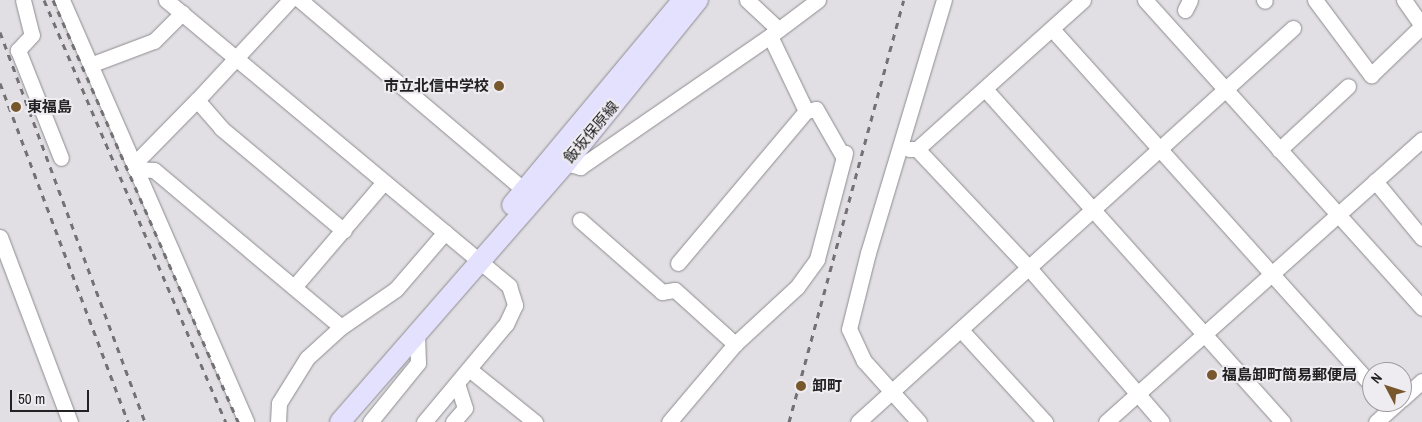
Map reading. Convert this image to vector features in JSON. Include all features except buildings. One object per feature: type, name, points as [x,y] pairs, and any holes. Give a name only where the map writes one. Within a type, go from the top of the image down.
[{"type":"main road","name":"飯坂保原線","points":[[478,260],[488,233],[683,0]]},
{"type":"main road","name":"飯坂保原線","points":[[340,422],[478,260],[566,163],[698,0]]},
{"type":"street","points":[[22,0],[32,35],[18,50],[61,158]]},
{"type":"street","points":[[62,0],[246,422]]},
{"type":"street","points":[[166,0],[509,286],[515,304],[506,324],[424,422]]},
{"type":"street","points":[[134,166],[290,0]]},
{"type":"street","points":[[300,0],[524,190]]},
{"type":"street","points":[[747,0],[774,32],[806,111]]},
{"type":"street","points":[[566,163],[580,167],[774,32],[806,4],[818,0]]},
{"type":"street","points":[[919,422],[854,347],[849,329],[899,148],[944,0]]},
{"type":"street","points":[[917,149],[1083,0]]},
{"type":"street","points":[[1145,0],[1422,308]]},
{"type":"street","points":[[1315,0],[1371,75],[1422,26],[1404,0]]},
{"type":"street","points":[[90,65],[154,41],[182,13]]},
{"type":"street","points":[[858,422],[1293,28]]},
{"type":"street","points":[[1052,29],[1158,150],[1362,375]]},
{"type":"street","points":[[1279,150],[1348,86]]},
{"type":"street","points":[[985,89],[1284,422]]},
{"type":"street","points":[[197,100],[221,128],[344,231]]},
{"type":"street","points":[[669,422],[735,344],[798,287],[817,259],[845,156],[816,109],[806,111],[678,263]]},
{"type":"street","points":[[1106,422],[1422,139]]},
{"type":"street","points":[[899,148],[917,149],[1029,268],[1162,422]]},
{"type":"street","points":[[134,166],[154,170],[341,327]]},
{"type":"street","points":[[1375,181],[1422,238]]},
{"type":"street","points":[[294,287],[344,231],[384,182]]},
{"type":"street","points":[[580,220],[662,292],[675,290],[735,344]]},
{"type":"street","points":[[278,422],[279,403],[297,371],[341,327],[396,289],[445,232]]},
{"type":"street","points":[[0,237],[70,422]]},
{"type":"street","points":[[961,330],[1045,422]]},
{"type":"street","points":[[370,422],[418,363],[416,333]]},
{"type":"street","points":[[469,369],[535,422]]},
{"type":"street","points":[[1412,389],[1422,381]]},
{"type":"street","points":[[453,422],[465,408],[457,383]]},
{"type":"street","points":[[1376,422],[1385,412]]},
{"type":"railway","points":[[44,0],[226,422]]},
{"type":"railway","points":[[53,0],[238,422]]},
{"type":"railway","points":[[789,422],[904,0]]},
{"type":"railway","points":[[0,32],[145,422]]},
{"type":"railway","points":[[0,83],[128,422]]},
{"type":"place","name":"市立北信中学校","points":[[499,86]]},
{"type":"place","name":"東福島","points":[[16,107]]},
{"type":"place","name":"福島卸町簡易郵便局","points":[[1212,375]]},
{"type":"place","name":"卸町","points":[[801,386]]}]
